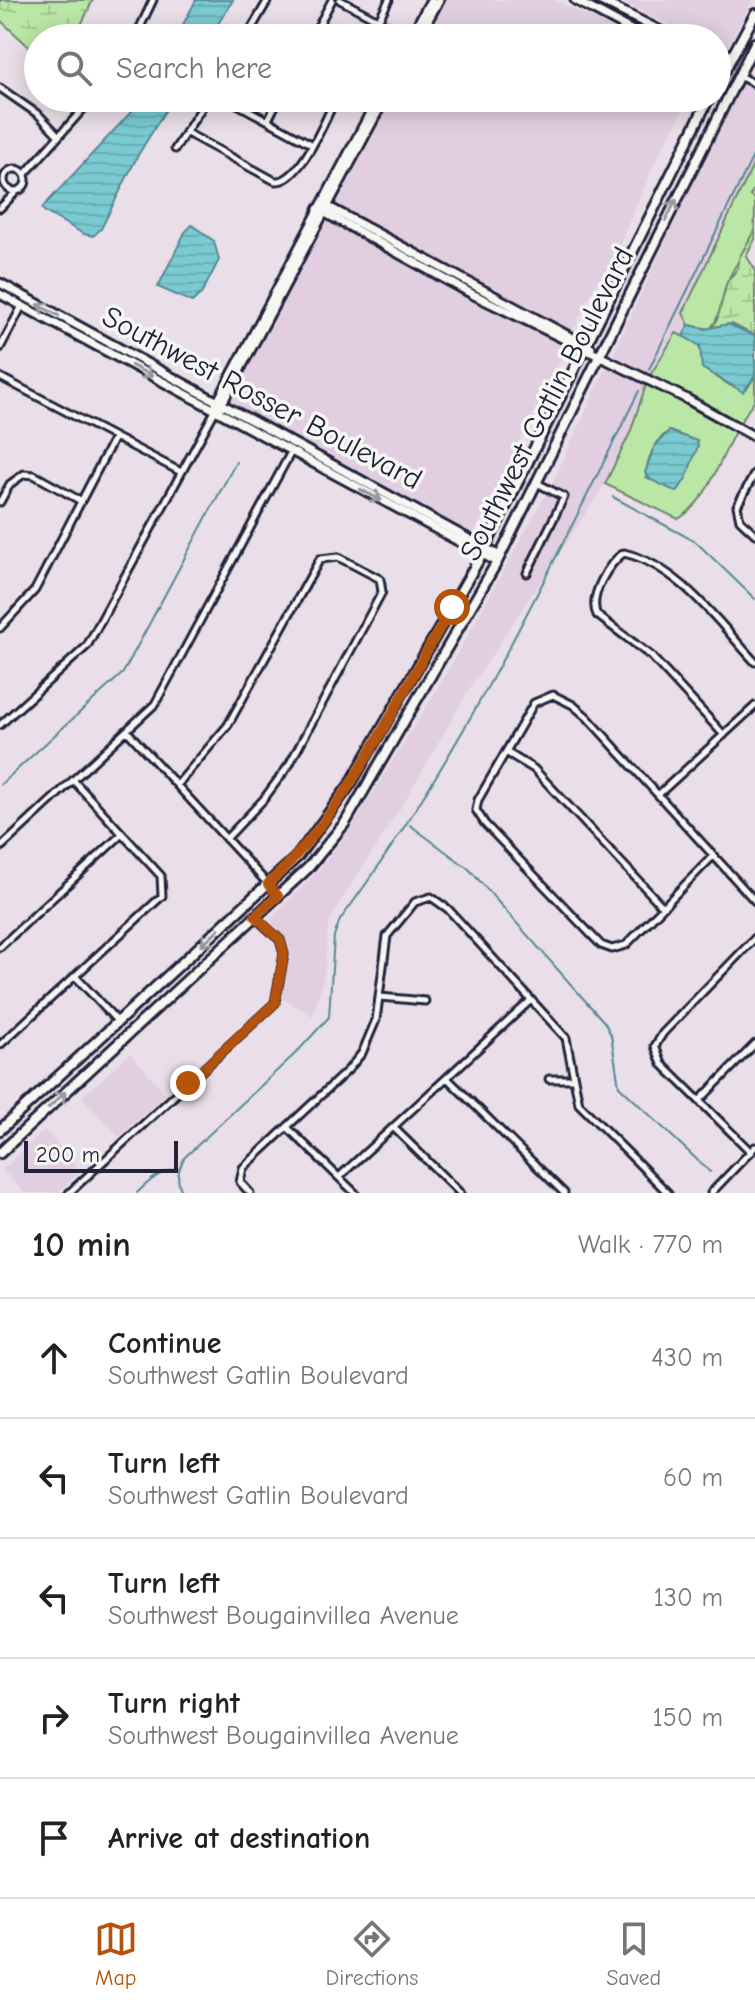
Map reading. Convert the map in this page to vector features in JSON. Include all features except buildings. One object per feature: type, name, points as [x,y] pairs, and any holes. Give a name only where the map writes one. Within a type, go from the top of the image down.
[{"type":"main road","points":[[731,59],[755,14]]},
{"type":"main road","name":"Southwest Gatlin Boulevard","points":[[731,92],[755,43]]},
{"type":"main road","name":"Southwest Gatlin Boulevard","points":[[0,1130],[297,857],[329,817],[484,551],[702,112]]},
{"type":"main road","name":"Southwest Gatlin Boulevard","points":[[0,1153],[278,896],[345,823],[498,559],[721,112]]},
{"type":"street","points":[[142,24],[153,0]]},
{"type":"street","points":[[254,24],[268,0]]},
{"type":"street","points":[[319,24],[332,0]]},
{"type":"street","points":[[340,0],[386,24]]},
{"type":"street","points":[[376,24],[389,0]]},
{"type":"street","points":[[420,24],[431,0]]},
{"type":"street","points":[[423,24],[439,0]]},
{"type":"street","points":[[575,0],[620,24]]},
{"type":"street","points":[[599,0],[647,24]]},
{"type":"street","points":[[739,76],[755,84]]},
{"type":"street","points":[[0,88],[24,105]]},
{"type":"street","points":[[35,112],[58,135]]},
{"type":"street","points":[[22,172],[80,112]]},
{"type":"street","points":[[175,149],[196,112]]},
{"type":"street","points":[[253,112],[311,144]]},
{"type":"street","points":[[268,120],[272,112]]},
{"type":"street","points":[[187,133],[275,181],[283,182],[295,174],[328,112]]},
{"type":"street","points":[[0,725],[87,646],[220,402],[371,112]]},
{"type":"street","points":[[323,208],[377,112]]},
{"type":"street","points":[[0,187],[10,170],[22,172]]},
{"type":"street","points":[[0,208],[25,185],[22,172]]},
{"type":"street","points":[[5,180],[9,188],[18,190]]},
{"type":"street","points":[[323,208],[755,437]]},
{"type":"street","name":"Southwest Rosser Boulevard","points":[[0,283],[220,402],[498,559]]},
{"type":"street","name":"Southwest Rosser Boulevard","points":[[0,294],[291,452],[484,551]]},
{"type":"street","points":[[0,348],[22,306]]},
{"type":"street","points":[[0,377],[181,472]]},
{"type":"street","points":[[0,628],[35,590],[114,438]]},
{"type":"street","points":[[0,848],[155,704],[291,452]]},
{"type":"street","points":[[755,473],[737,506],[738,514],[755,534]]},
{"type":"street","points":[[0,502],[10,484],[24,474],[34,475],[81,501]]},
{"type":"street","points":[[527,573],[564,497],[536,483]]},
{"type":"street","points":[[724,735],[651,656],[597,615],[595,599],[610,568],[624,553],[668,574],[692,594],[755,662]]},
{"type":"street","points":[[177,785],[228,725],[320,559],[326,555],[338,557],[384,584],[289,765],[263,800],[226,839]]},
{"type":"street","points":[[713,856],[626,945],[612,949],[601,945],[485,824],[476,810],[478,800],[534,703],[553,695],[564,699],[587,717],[755,901]]},
{"type":"street","points":[[659,794],[755,706]]},
{"type":"street","points":[[127,731],[278,896]]},
{"type":"street","points":[[506,752],[534,769],[663,907]]},
{"type":"street","points":[[0,1045],[162,896],[161,876],[73,780]]},
{"type":"street","points":[[0,947],[122,834]]},
{"type":"street","points":[[250,1193],[240,1182],[243,1168],[348,1070],[362,1053],[376,1020],[387,936],[415,902],[424,897],[438,900],[448,909],[566,1038],[573,1062],[572,1079],[584,1110],[668,1193]]},
{"type":"street","points":[[69,1193],[275,1003],[284,954],[280,940],[255,916]]},
{"type":"street","points":[[711,1193],[753,1150],[662,1064],[655,1046],[663,1033],[755,938]]},
{"type":"street","points":[[76,977],[118,1022]]},
{"type":"street","points":[[380,997],[425,1001]]},
{"type":"street","points":[[339,1177],[531,1000]]},
{"type":"street","points":[[700,1100],[755,1044]]},
{"type":"street","points":[[447,1078],[564,1193]]},
{"type":"street","points":[[549,1079],[572,1079]]},
{"type":"street","points":[[287,1127],[355,1193]]},
{"type":"street","points":[[394,1128],[460,1193]]},
{"type":"shaded area","points":[[442,0],[554,0],[605,24],[429,24]]},
{"type":"shaded area","points":[[618,0],[753,0],[731,40],[731,24],[669,24]]},
{"type":"shaded area","points":[[740,80],[755,87],[755,161],[683,313],[688,330],[683,336],[676,333],[671,338],[649,377],[611,358],[725,112],[731,112],[731,99]]},
{"type":"shaded area","points":[[381,112],[682,112],[654,164],[608,272],[594,287],[575,328],[568,331],[331,205]]},
{"type":"shaded area","points":[[325,216],[568,346],[472,537],[227,403]]},
{"type":"shaded area","points":[[608,363],[647,382],[630,433],[605,484],[467,693],[408,796],[329,923],[324,976],[313,1016],[280,997],[287,954],[283,940],[270,920],[320,868],[349,831],[442,681],[547,492],[560,498],[523,574],[529,576],[566,499],[550,487]]},
{"type":"shaded area","points":[[130,1053],[166,1094],[119,1137],[82,1097]]},
{"type":"shaded area","points":[[45,1130],[81,1171],[58,1193],[24,1193],[2,1170]]},
{"type":"green space","points":[[0,0],[93,0],[81,24],[24,24],[24,42],[0,20]]},
{"type":"green space","points":[[755,161],[755,188],[750,196],[755,199],[754,231],[728,281],[714,324],[710,329],[689,325],[683,313]]},
{"type":"green space","points":[[755,229],[755,239],[746,256],[755,269],[755,336],[732,324],[712,327],[717,320],[727,282],[738,268],[739,258]]},
{"type":"green space","points":[[676,333],[697,343],[702,353],[702,368],[731,386],[747,389],[755,376],[755,399],[740,423],[649,377]]},
{"type":"green space","points":[[647,382],[737,428],[706,491],[678,519],[605,484],[630,433]],"holes":[[[669,431],[697,442],[677,491],[646,477],[652,451]]]},
{"type":"water","points":[[196,0],[233,0],[218,24],[183,24]]},
{"type":"water","points":[[131,112],[164,112],[138,155],[101,229],[93,236],[84,234],[42,208]]},
{"type":"water","points":[[192,225],[214,241],[219,260],[202,293],[192,302],[158,287],[185,232]]},
{"type":"water","points":[[728,324],[755,336],[755,376],[743,392],[702,368],[700,346],[683,336],[689,325],[706,329]]},
{"type":"water","points":[[669,431],[697,441],[698,446],[677,492],[651,480],[645,473],[654,447]]},
{"type":"waterway","points":[[649,369],[755,152]]},
{"type":"waterway","points":[[183,1193],[178,1175],[185,1157],[298,1051],[329,1017],[334,936],[340,920],[384,858],[464,729],[537,595],[639,391]]},
{"type":"waterway","points":[[0,785],[123,673],[236,462]]},
{"type":"waterway","points":[[613,497],[696,542],[755,599]]},
{"type":"waterway","points":[[410,825],[469,869],[605,1023],[611,1035],[619,1086],[710,1172]]},
{"type":"waterway","points":[[137,1193],[156,1177],[179,1169]]},
{"type":"route","points":[[188,1083],[275,1003],[284,954],[280,940],[255,916],[278,896],[268,884],[297,857],[329,817],[452,607]]}]
